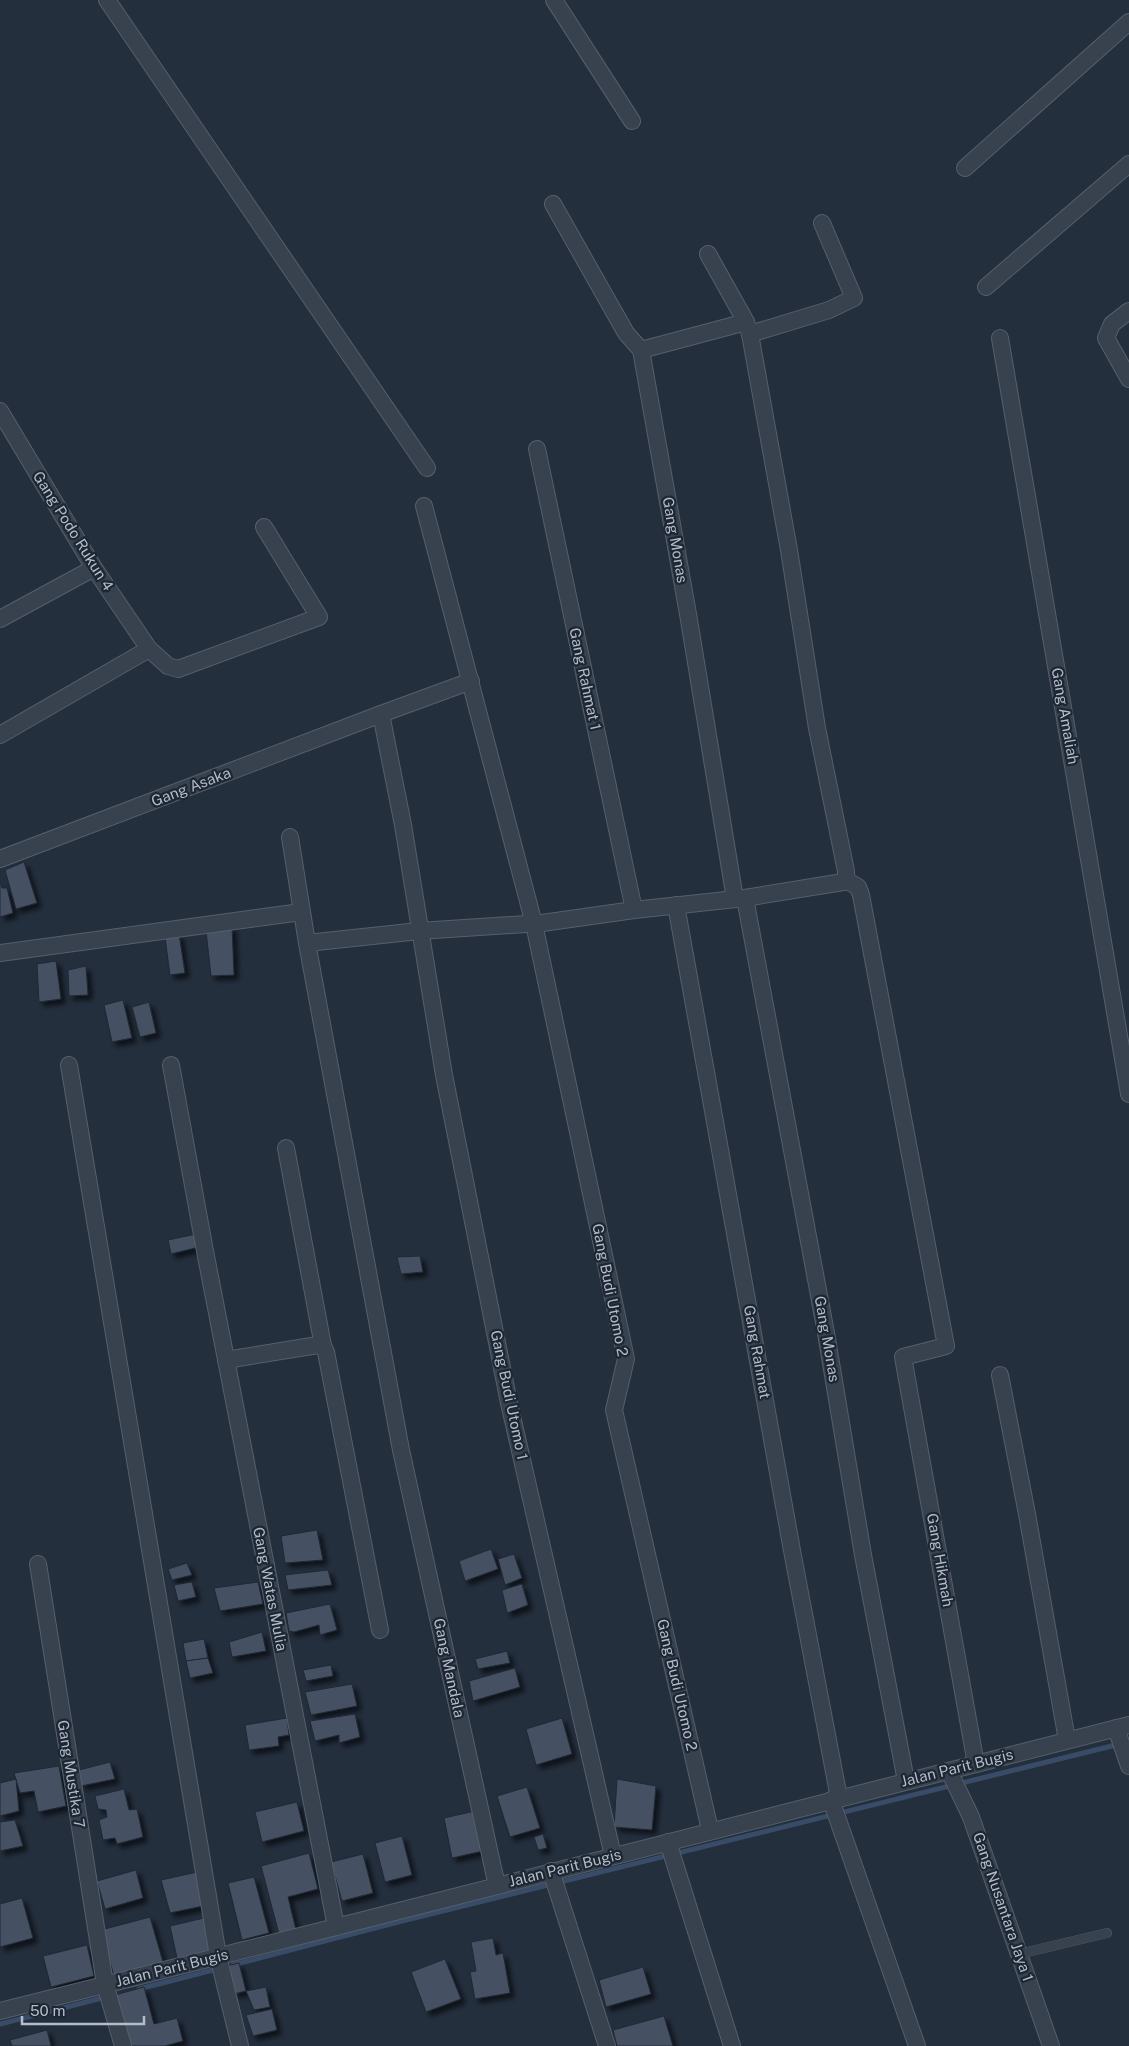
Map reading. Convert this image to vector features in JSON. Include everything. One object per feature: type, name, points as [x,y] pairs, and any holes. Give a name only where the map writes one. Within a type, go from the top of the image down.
[{"type":"street","points":[[107,0],[427,468]]},
{"type":"street","points":[[554,0],[632,120]]},
{"type":"street","points":[[965,168],[1129,22]]},
{"type":"street","points":[[986,287],[1129,164]]},
{"type":"street","points":[[553,204],[626,333],[641,350],[829,310],[854,298],[822,223]]},
{"type":"street","points":[[307,943],[419,931],[534,924],[800,890],[846,880],[846,871],[817,728],[788,550],[748,328],[708,254]]},
{"type":"street","points":[[1129,311],[1112,324],[1106,338],[1129,379]]},
{"type":"street","name":"Gang Amaliah","points":[[1000,338],[1129,1094]]},
{"type":"street","name":"Gang Monas","points":[[641,350],[740,898],[826,1333],[863,1555],[906,1782]]},
{"type":"street","name":"Gang Podo Rukun 4","points":[[0,411],[94,568],[149,649],[168,666],[178,669],[319,617],[264,527]]},
{"type":"street","name":"Gang Rahmat 1","points":[[537,449],[634,910]]},
{"type":"street","name":"Gang Budi Utomo 2","points":[[424,506],[534,924],[626,1359],[614,1410],[710,1830]]},
{"type":"street","points":[[0,619],[94,568]]},
{"type":"street","points":[[0,735],[149,649]]},
{"type":"street","name":"Gang Asaka","points":[[0,860],[471,681]]},
{"type":"street","name":"Gang Budi Utomo 1","points":[[381,714],[403,825],[444,1074],[510,1403],[613,1856]]},
{"type":"street","name":"Gang Mandala","points":[[290,838],[301,912],[402,1450],[497,1886]]},
{"type":"street","name":"Gang Hikmah","points":[[846,880],[858,887],[861,894],[946,1346],[903,1357],[976,1764]]},
{"type":"street","name":"Gang Rahmat","points":[[676,905],[835,1799],[917,2046]]},
{"type":"street","points":[[0,954],[301,912]]},
{"type":"street","points":[[69,1065],[218,1957],[240,2046]]},
{"type":"street","name":"Gang Watas Mulia","points":[[171,1065],[205,1251],[336,1927]]},
{"type":"street","points":[[286,1148],[323,1346],[326,1352],[380,1630]]},
{"type":"street","points":[[226,1360],[318,1344],[323,1346]]},
{"type":"street","points":[[1000,1375],[1067,1740]]},
{"type":"street","name":"Gang Mustika 7","points":[[38,1564],[107,1994],[123,2046]]},
{"type":"street","points":[[1121,1727],[1129,1766]]},
{"type":"street","name":"Jalan Parit Bugis","points":[[0,2011],[107,1994],[218,1957],[710,1830],[1121,1727]]},
{"type":"street","name":"Gang Nusantara Jaya 1","points":[[949,1771],[971,1817],[1051,2046]]},
{"type":"street","points":[[668,1842],[732,2046]]},
{"type":"street","points":[[551,1871],[607,2046]]},
{"type":"lane","points":[[1019,1954],[1107,1933]]},
{"type":"building","points":[[24,862],[37,903],[16,909],[5,870]]},
{"type":"building","points":[[0,881],[2,888],[7,888],[13,913],[0,917]]},
{"type":"building","points":[[232,926],[234,975],[211,976],[206,931]]},
{"type":"building","points":[[179,934],[185,973],[170,975],[165,937]]},
{"type":"building","points":[[56,961],[61,999],[39,1002],[37,964]]},
{"type":"building","points":[[86,966],[88,995],[69,996],[68,970]]},
{"type":"building","points":[[123,1000],[132,1038],[112,1042],[104,1005]]},
{"type":"building","points":[[149,1002],[156,1033],[140,1037],[132,1007]]},
{"type":"building","points":[[196,1234],[199,1247],[171,1254],[168,1240]]},
{"type":"building","points":[[420,1256],[423,1272],[401,1274],[397,1257]]},
{"type":"building","points":[[317,1530],[323,1560],[285,1563],[281,1536]]},
{"type":"building","points":[[491,1549],[498,1569],[465,1581],[459,1561]]},
{"type":"building","points":[[514,1554],[522,1578],[505,1585],[498,1559]]},
{"type":"building","points":[[187,1563],[192,1575],[172,1580],[168,1569]]},
{"type":"building","points":[[328,1570],[332,1585],[288,1590],[285,1575]]},
{"type":"building","points":[[192,1582],[196,1597],[178,1601],[174,1585]]},
{"type":"building","points":[[258,1582],[263,1604],[220,1611],[214,1588]]},
{"type":"building","points":[[522,1584],[528,1605],[507,1613],[502,1590]]},
{"type":"building","points":[[330,1604],[337,1630],[320,1635],[319,1625],[294,1632],[289,1631],[286,1613]]},
{"type":"building","points":[[262,1632],[266,1651],[232,1657],[229,1642]]},
{"type":"building","points":[[204,1639],[208,1658],[186,1661],[183,1643]]},
{"type":"building","points":[[507,1651],[510,1663],[478,1669],[475,1659]]},
{"type":"building","points":[[208,1658],[213,1673],[190,1678],[186,1661]]},
{"type":"building","points":[[331,1665],[333,1676],[306,1681],[303,1670]]},
{"type":"building","points":[[515,1668],[520,1687],[473,1701],[469,1681]]},
{"type":"building","points":[[352,1684],[357,1706],[311,1715],[305,1692]]},
{"type":"building","points":[[355,1714],[360,1737],[339,1743],[339,1735],[315,1741],[310,1721]]},
{"type":"building","points":[[287,1718],[289,1735],[278,1737],[279,1746],[249,1750],[245,1725]]},
{"type":"building","points":[[562,1718],[572,1754],[536,1765],[526,1729]]},
{"type":"building","points":[[110,1762],[115,1779],[81,1786],[79,1770]]},
{"type":"building","points":[[59,1766],[66,1806],[38,1812],[34,1791],[20,1793],[14,1773]]},
{"type":"building","points":[[16,1779],[19,1811],[0,1816],[0,1783]]},
{"type":"building","points":[[617,1779],[656,1786],[652,1830],[614,1827]]},
{"type":"building","points":[[527,1787],[540,1828],[510,1837],[497,1796]]},
{"type":"building","points":[[124,1789],[129,1810],[137,1809],[143,1837],[117,1844],[115,1838],[103,1840],[99,1820],[107,1817],[106,1810],[98,1809],[95,1796]]},
{"type":"building","points":[[297,1802],[304,1831],[262,1842],[255,1812]]},
{"type":"building","points":[[475,1811],[483,1851],[452,1858],[444,1818]]},
{"type":"building","points":[[15,1820],[23,1846],[0,1851],[0,1822]]},
{"type":"building","points":[[543,1834],[547,1848],[538,1850],[534,1837]]},
{"type":"building","points":[[402,1836],[412,1875],[385,1882],[375,1843]]},
{"type":"building","points":[[309,1853],[318,1889],[288,1897],[296,1930],[279,1934],[261,1866]]},
{"type":"building","points":[[363,1854],[373,1893],[342,1901],[331,1862]]},
{"type":"building","points":[[136,1870],[143,1898],[105,1909],[97,1881]]},
{"type":"building","points":[[197,1872],[203,1906],[170,1913],[161,1880]]},
{"type":"building","points":[[254,1877],[269,1933],[242,1940],[228,1883]]},
{"type":"building","points":[[22,1898],[33,1938],[0,1947],[0,1904]]},
{"type":"building","points":[[150,1917],[163,1962],[114,1976],[101,1930]]},
{"type":"building","points":[[204,1918],[211,1950],[177,1958],[170,1926]]},
{"type":"building","points":[[493,1938],[496,1955],[503,1953],[510,1993],[475,1999],[470,1972],[476,1971],[471,1942]]},
{"type":"building","points":[[87,1945],[94,1976],[51,1987],[43,1956]]},
{"type":"building","points":[[445,1959],[461,1999],[426,2012],[411,1972]]},
{"type":"building","points":[[239,1963],[246,1991],[234,1994],[227,1966]]},
{"type":"building","points":[[643,1967],[651,1994],[606,2007],[599,1980]]},
{"type":"building","points":[[144,1987],[154,2024],[177,2018],[183,2041],[165,2046],[129,2046],[115,1995]]},
{"type":"building","points":[[266,1987],[270,2007],[254,2010],[246,1991]]},
{"type":"building","points":[[272,2009],[277,2030],[253,2036],[246,2015]]},
{"type":"building","points":[[664,2016],[673,2046],[617,2046],[613,2030]]},
{"type":"building","points":[[47,2030],[51,2046],[12,2046],[10,2040]]},
{"type":"waterway","points":[[233,1965],[402,1921],[1120,1744]]},
{"type":"waterway","points":[[139,1989],[217,1969]]},
{"type":"waterway","points":[[0,2024],[106,1997]]}]
